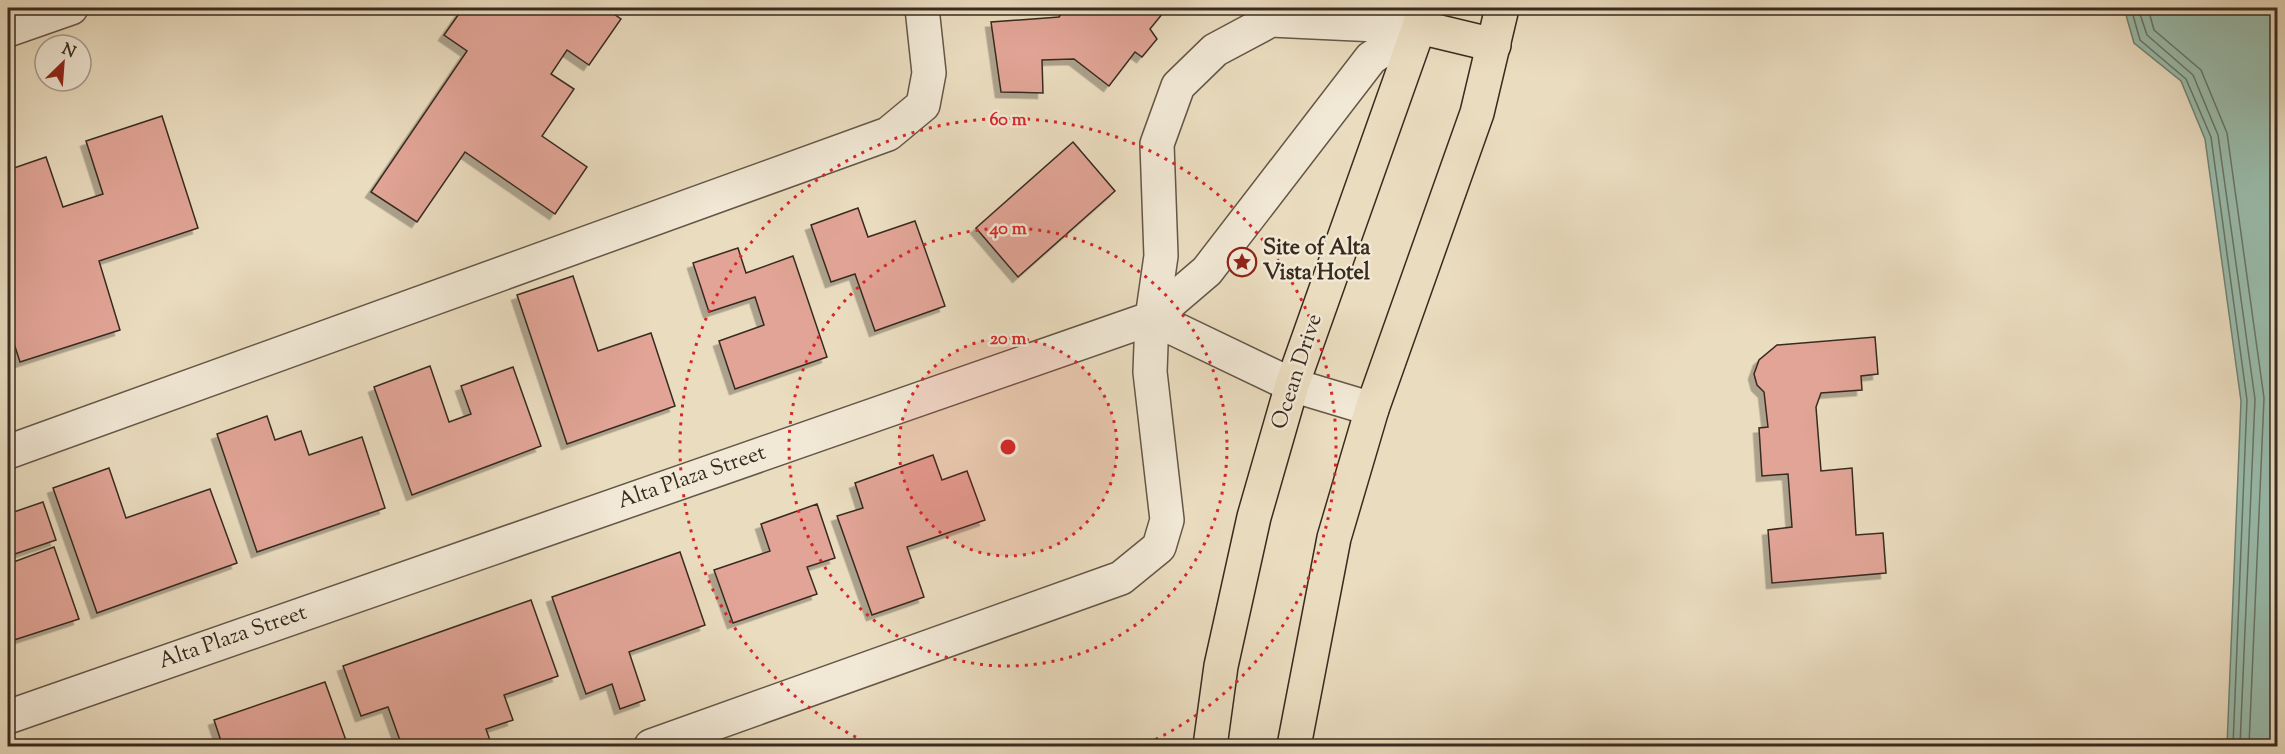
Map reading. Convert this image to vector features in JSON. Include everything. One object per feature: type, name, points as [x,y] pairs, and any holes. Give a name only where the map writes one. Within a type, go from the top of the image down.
[{"type":"main road","points":[[1294,747],[1334,538],[1372,409],[1477,113],[1502,8]]},
{"type":"main road","points":[[1421,17],[1494,45]]},
{"type":"main road","name":"Ocean Drive","points":[[1210,747],[1221,666],[1254,517],[1292,385],[1421,17]]},
{"type":"street","points":[[8,30],[70,8]]},
{"type":"street","points":[[8,452],[888,134],[923,105],[929,73],[922,8]]},
{"type":"street","points":[[1152,318],[1208,271],[1371,58],[1421,17]]},
{"type":"street","points":[[651,747],[1120,578],[1160,547],[1167,520],[1150,372],[1152,318],[1161,256],[1157,144],[1178,86],[1215,51],[1271,20],[1421,17]]},
{"type":"street","points":[[1152,318],[1292,385],[1372,409]]},
{"type":"street","name":"Alta Plaza Street","points":[[8,717],[1152,318]]},
{"type":"water","points":[[2124,8],[2277,8],[2277,746],[2227,746],[2241,401],[2205,139],[2181,81],[2134,43]]},
{"type":"building","points":[[463,8],[554,8],[560,12],[563,8],[605,8],[621,19],[589,65],[567,50],[551,74],[574,89],[542,136],[587,167],[555,214],[465,152],[417,222],[371,192],[467,51],[444,35]]},
{"type":"building","points":[[1066,8],[1167,8],[1150,29],[1157,39],[1142,57],[1135,52],[1109,86],[1074,59],[1042,60],[1043,93],[1001,92],[991,22],[1059,17]]},
{"type":"building","points":[[162,116],[198,228],[99,261],[120,330],[20,362],[8,325],[8,170],[46,157],[63,207],[103,194],[86,141]]},
{"type":"building","points":[[1073,142],[1115,191],[1018,277],[976,228]]},
{"type":"building","points":[[858,208],[868,237],[915,221],[945,306],[875,331],[855,274],[831,282],[811,225]]},
{"type":"building","points":[[738,248],[746,273],[793,256],[827,357],[735,389],[719,341],[764,325],[755,297],[709,312],[693,263]]},
{"type":"building","points":[[573,276],[598,351],[651,333],[675,406],[567,444],[517,295]]},
{"type":"building","points":[[1875,337],[1878,374],[1861,376],[1862,390],[1821,393],[1816,407],[1821,471],[1852,468],[1856,535],[1883,533],[1886,573],[1772,583],[1768,530],[1792,527],[1788,474],[1762,476],[1759,428],[1768,427],[1764,392],[1757,385],[1754,374],[1759,360],[1777,345]]},
{"type":"building","points":[[430,366],[449,422],[471,414],[461,386],[513,367],[541,446],[412,495],[374,387]]},
{"type":"building","points":[[267,416],[275,440],[301,431],[309,455],[362,437],[385,508],[257,552],[217,434]]},
{"type":"building","points":[[933,455],[942,480],[967,471],[985,520],[907,547],[924,597],[872,615],[837,516],[863,508],[855,483]]},
{"type":"building","points":[[109,468],[126,518],[210,489],[237,563],[97,613],[53,488]]},
{"type":"building","points":[[43,502],[56,540],[9,556],[8,514]]},
{"type":"building","points":[[817,504],[835,558],[807,567],[817,594],[733,623],[714,570],[770,551],[761,524]]},
{"type":"building","points":[[54,547],[79,619],[8,642],[8,564]]},
{"type":"building","points":[[680,552],[705,625],[629,652],[645,700],[620,709],[612,684],[586,694],[552,597]]},
{"type":"building","points":[[531,600],[558,676],[504,695],[513,720],[486,729],[492,746],[402,746],[388,707],[361,716],[343,666]]},
{"type":"building","points":[[325,682],[348,746],[216,746],[222,744],[214,720]]},
{"type":"place","name":"Site of Alta Vista Hotel","points":[[1242,262]]}]
